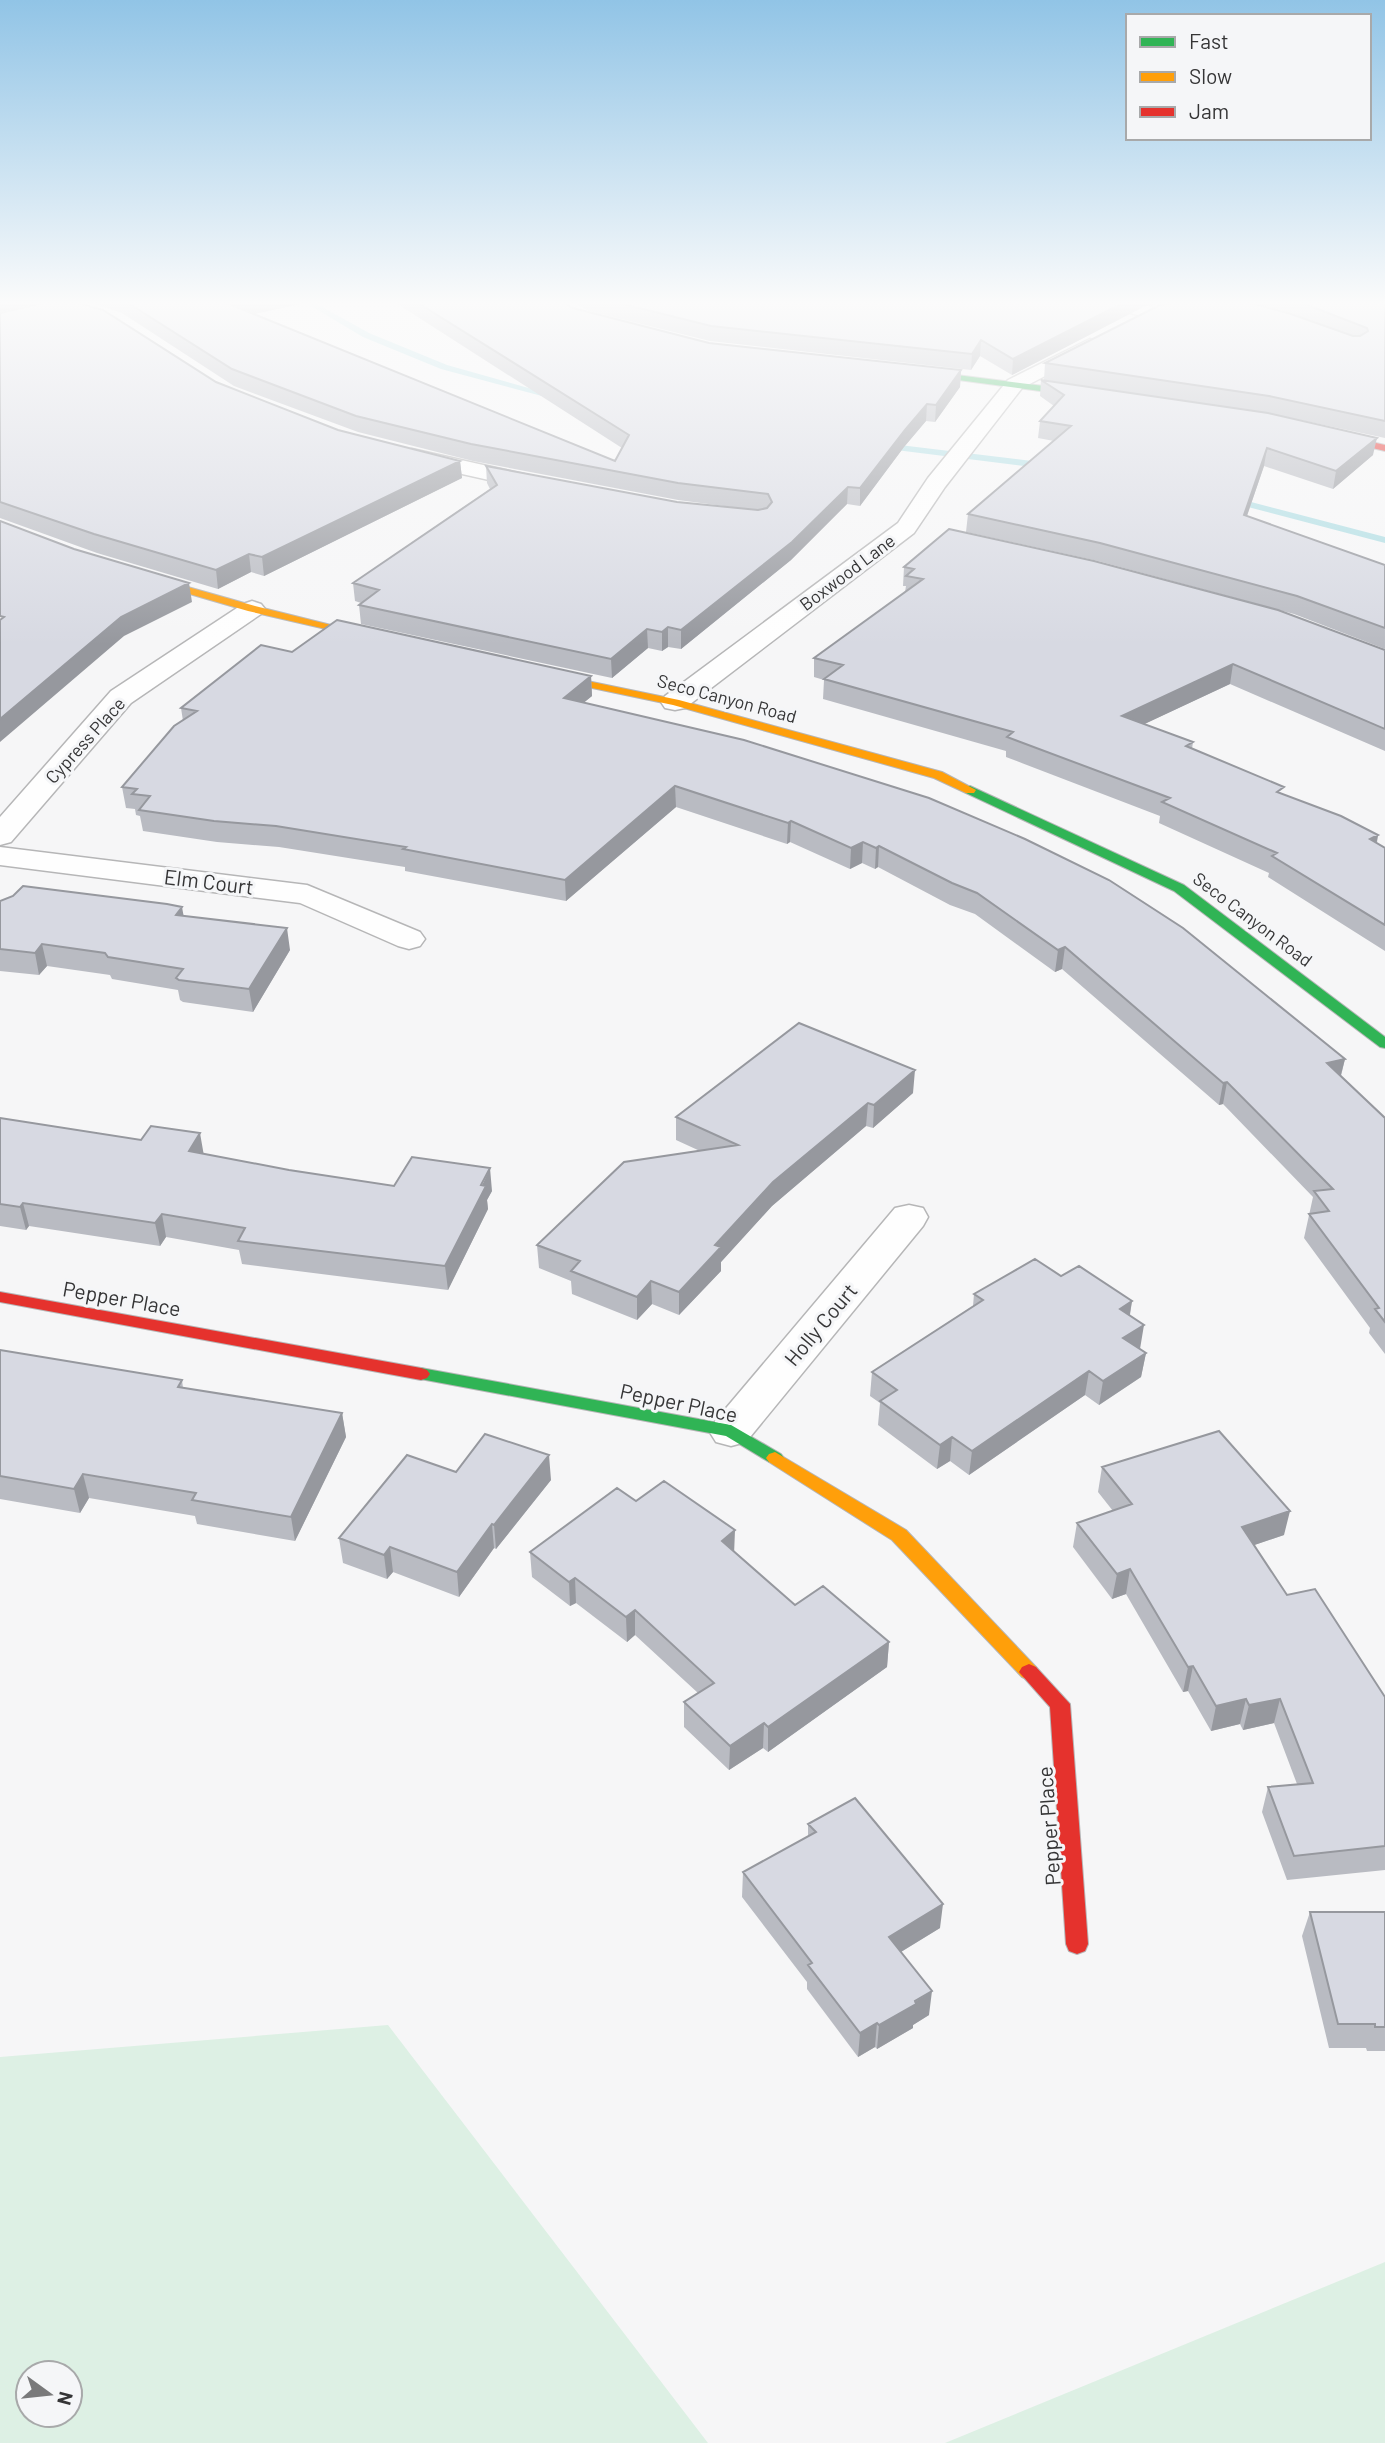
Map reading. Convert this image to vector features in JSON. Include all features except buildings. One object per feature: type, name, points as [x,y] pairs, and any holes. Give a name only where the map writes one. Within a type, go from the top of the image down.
[{"type":"street","name":"Boxwood Lane","points":[[675,702],[906,528],[936,483],[990,417]]},
{"type":"street","points":[[1306,430],[1385,448]]},
{"type":"street","points":[[386,449],[472,471],[562,488]]},
{"type":"street","points":[[906,528],[931,534]]},
{"type":"street","points":[[126,572],[252,609],[398,643]]},
{"type":"street","name":"Cypress Place","points":[[0,836],[121,697],[252,609]]},
{"type":"street","name":"Seco Canyon Road","points":[[518,670],[675,702],[938,775],[1179,888],[1385,1044]]},
{"type":"street","name":"Elm Court","points":[[0,856],[307,894],[409,939]]},
{"type":"street","name":"Holly Court","points":[[731,1431],[909,1217]]},
{"type":"street","name":"Pepper Place","points":[[0,1297],[731,1431],[899,1535],[1060,1704],[1077,1944]]},
{"type":"green space","points":[[388,2025],[708,2443],[0,2443],[0,2057]]},
{"type":"green space","points":[[1385,2262],[1385,2443],[945,2443]]},
{"type":"waterway","points":[[883,446],[1048,466]]},
{"type":"waterway","points":[[1232,500],[1385,540]]},
{"type":"traffic: fast","points":[[970,790],[1179,888],[1385,1044]]},
{"type":"traffic: fast","points":[[421,1374],[731,1431],[775,1458]]},
{"type":"traffic: slow","points":[[142,577],[252,609],[378,638]]},
{"type":"traffic: slow","points":[[539,674],[675,702],[938,775],[970,790]]},
{"type":"traffic: slow","points":[[775,1458],[899,1535],[1029,1672]]},
{"type":"traffic: jam","points":[[1324,434],[1385,448]]},
{"type":"traffic: jam","points":[[0,1297],[421,1374]]},
{"type":"traffic: jam","points":[[1029,1672],[1060,1704],[1077,1944]]}]
